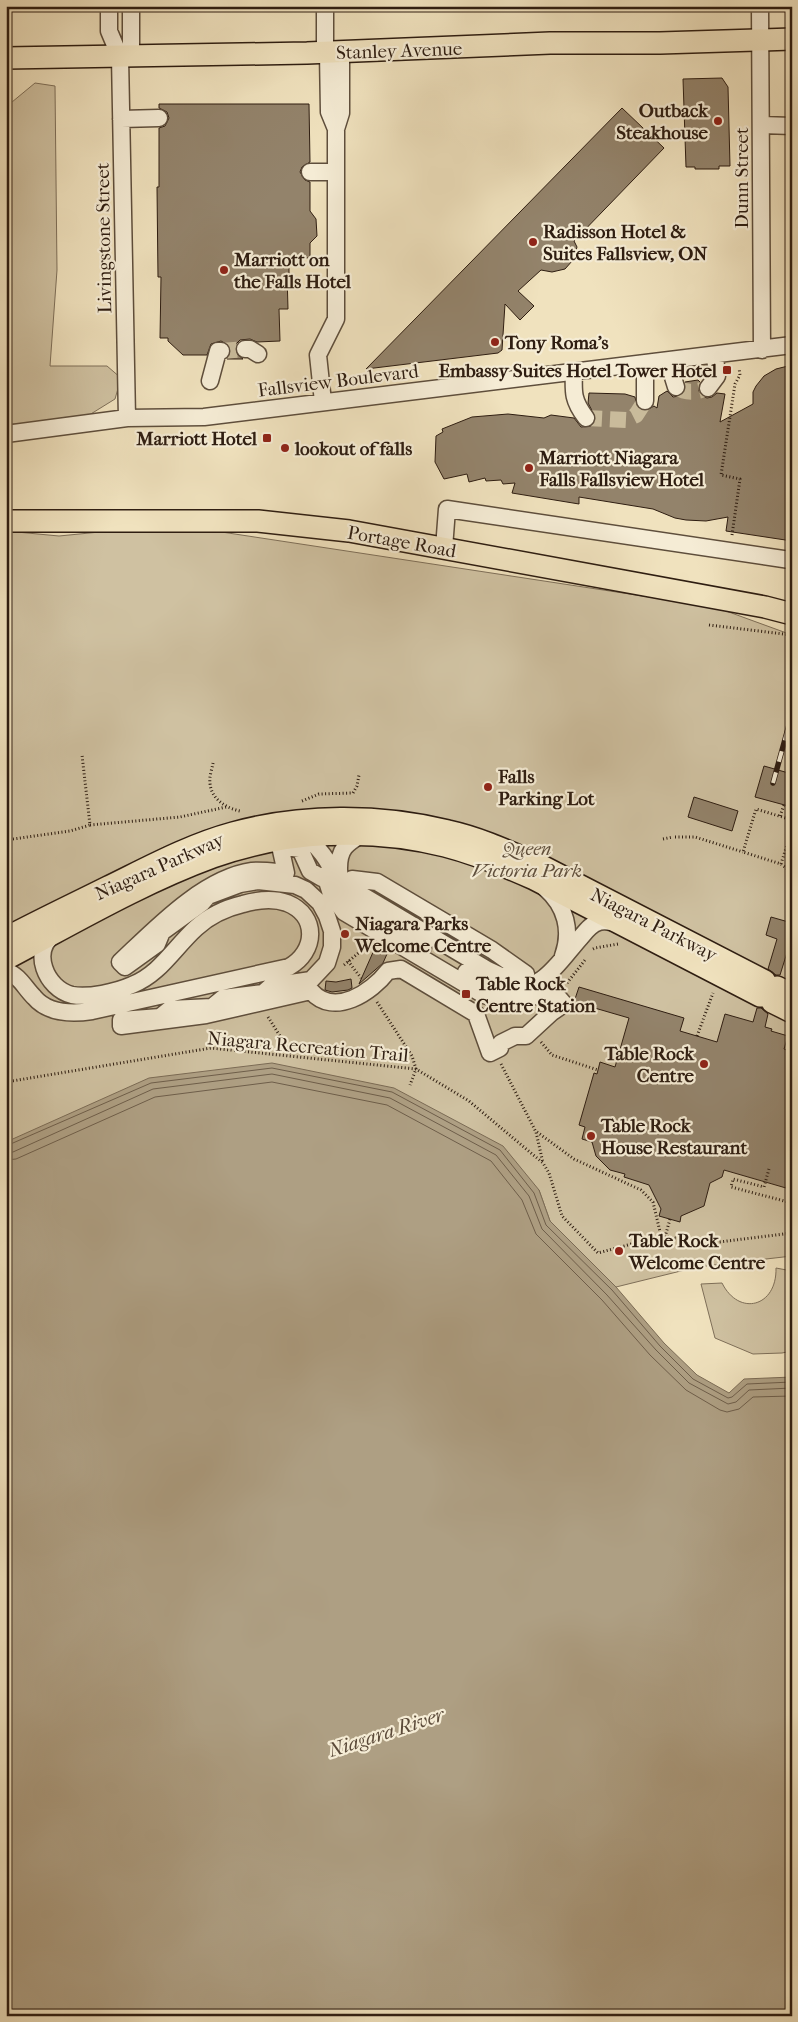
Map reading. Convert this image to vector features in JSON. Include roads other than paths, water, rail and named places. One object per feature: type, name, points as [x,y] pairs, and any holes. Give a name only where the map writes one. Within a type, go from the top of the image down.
[{"type":"main road","name":"Stanley Avenue","points":[[6,58],[332,52],[550,43],[660,43],[792,39]]},
{"type":"main road","name":"Portage Road","points":[[6,521],[258,521],[349,531],[765,607],[792,614]]},
{"type":"main road","points":[[765,607],[792,604]]},
{"type":"main road","name":"Niagara Parkway","points":[[6,959],[176,872],[271,834],[295,822],[327,820],[387,829],[458,850],[502,865],[599,904],[773,992],[792,1012]]},
{"type":"main road","name":"Niagara Parkway","points":[[6,938],[171,856],[234,833],[306,837],[361,835],[387,829],[431,827],[480,840],[540,865],[599,904],[623,935],[773,992]]},
{"type":"street","points":[[109,6],[110,31],[125,57]]},
{"type":"street","name":"Livingstone Street","points":[[127,418],[121,124],[125,57],[131,6]]},
{"type":"street","points":[[323,402],[318,355],[336,319],[336,129],[332,52],[324,6]]},
{"type":"street","points":[[332,52],[336,6]]},
{"type":"street","name":"Dunn Street","points":[[760,6],[762,350]]},
{"type":"street","points":[[121,124],[159,123]]},
{"type":"street","points":[[761,125],[792,126]]},
{"type":"street","points":[[310,172],[336,172]]},
{"type":"street","name":"Fallsview Boulevard","points":[[6,434],[127,418],[204,417],[715,356],[792,345]]},
{"type":"street","points":[[210,381],[218,351],[221,351]]},
{"type":"street","points":[[708,388],[718,376],[715,356]]},
{"type":"street","points":[[668,361],[676,387]]},
{"type":"street","points":[[645,364],[645,401]]},
{"type":"street","points":[[574,372],[573,394],[578,407],[586,418]]},
{"type":"street","points":[[444,548],[447,509],[790,560]]},
{"type":"street","points":[[347,894],[343,873],[345,859],[349,851],[387,829]]},
{"type":"street","points":[[271,834],[304,846],[321,856],[330,866]]},
{"type":"street","points":[[347,894],[340,882],[339,860],[345,846],[361,835]]},
{"type":"street","points":[[306,837],[323,854],[347,894],[357,906],[456,967],[497,987],[514,989],[534,984],[545,978],[585,931],[599,904]]},
{"type":"street","points":[[280,846],[300,849],[310,871],[322,878],[325,875],[331,894],[344,912],[484,995],[503,1001],[532,997],[552,990],[556,992],[564,1004],[550,1013],[526,1036],[508,1038],[501,1043],[500,1048],[496,1051],[490,1053],[476,1014],[401,969],[388,971],[377,985],[370,990],[343,1002],[321,1000],[311,991],[206,1015],[121,1026],[121,1020],[160,1016],[170,1009],[212,1007],[223,998],[263,994],[271,986],[311,980],[317,976],[327,963],[332,947],[330,923],[316,898],[306,890],[294,885],[258,881],[240,884],[208,896],[202,903],[162,932],[157,944],[125,967],[120,962],[154,929],[211,886],[251,871],[286,873],[280,846]]},
{"type":"street","points":[[352,878],[377,882],[492,950],[526,974],[501,976],[488,970],[362,895],[357,890],[352,878]]},
{"type":"street","points":[[534,879],[556,898],[562,908],[567,934],[566,947],[561,960]]},
{"type":"street","points":[[6,971],[16,975],[34,998],[51,1009],[66,1012],[92,1011],[288,967],[303,956],[309,945],[311,934],[309,922],[305,916],[287,903],[273,900],[240,904],[224,910],[196,928],[159,968],[141,982],[117,990],[80,995],[68,993],[57,987],[49,978],[43,962],[43,952],[49,938],[65,928]]},
{"type":"street","points":[[585,931],[598,922],[609,922],[623,935]]},
{"type":"water","name":"Niagara River","points":[[272,1063],[394,1088],[503,1146],[539,1190],[550,1221],[616,1287],[664,1343],[697,1375],[729,1393],[744,1379],[792,1377],[792,2016],[6,2016],[6,1142],[149,1078]]},
{"type":"tunnel","points":[[221,351],[245,349]]},
{"type":"tunnel","points":[[676,387],[692,392],[708,388]]},
{"type":"tunnel","points":[[586,418],[626,420],[636,415],[645,401]]},
{"type":"railway","points":[[773,783],[792,714]]},
{"type":"place","name":"Outback Steakhouse","points":[[718,121]]},
{"type":"place","name":"Radisson Hotel & Suites Fallsview, ON","points":[[533,242]]},
{"type":"place","name":"Marriott on the Falls Hotel","points":[[224,270]]},
{"type":"place","name":"Tony Roma's","points":[[495,342]]},
{"type":"place","name":"Embassy Suites Hotel Tower Hotel","points":[[727,370]]},
{"type":"place","name":"Marriott Hotel","points":[[267,438]]},
{"type":"place","name":"lookout of falls","points":[[285,448]]},
{"type":"place","name":"Marriott Niagara Falls Fallsview Hotel","points":[[529,468]]},
{"type":"place","name":"Falls Parking Lot","points":[[488,787]]},
{"type":"place","name":"Niagara Parks Welcome Centre","points":[[345,934]]},
{"type":"place","name":"Table Rock Centre Station","points":[[466,994]]},
{"type":"place","name":"Table Rock Centre","points":[[704,1064]]},
{"type":"place","name":"Table Rock House Restaurant","points":[[591,1136]]},
{"type":"place","name":"Table Rock Welcome Centre","points":[[619,1251]]},
{"type":"park label","name":"Queen Victoria Park","points":[[527,859]]}]
